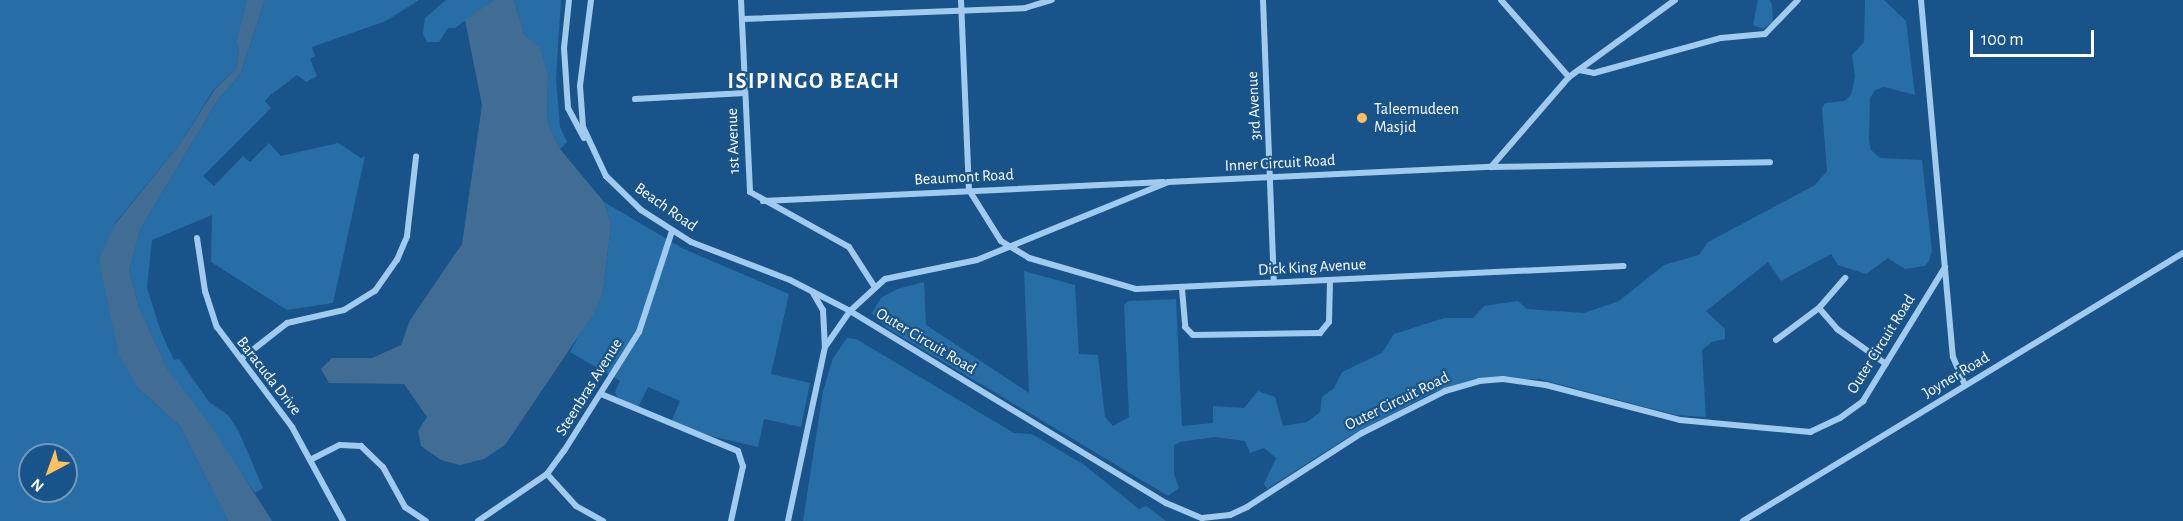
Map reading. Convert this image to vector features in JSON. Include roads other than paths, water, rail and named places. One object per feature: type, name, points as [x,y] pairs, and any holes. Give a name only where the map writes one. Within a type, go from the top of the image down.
[{"type":"street","points":[[569,0],[564,48],[568,108],[589,146]]},
{"type":"street","name":"Beach Road","points":[[591,0],[580,86],[589,146],[620,191],[672,231],[850,311]]},
{"type":"street","name":"1st Avenue","points":[[741,0],[747,184],[750,192],[849,247],[874,286]]},
{"type":"street","points":[[961,0],[969,190],[1008,249]]},
{"type":"street","points":[[742,19],[1025,8],[1052,0]]},
{"type":"street","name":"3rd Avenue","points":[[1263,0],[1274,282]]},
{"type":"street","points":[[1501,0],[1569,77]]},
{"type":"street","points":[[1491,167],[1569,77],[1675,0]]},
{"type":"street","points":[[1579,70],[1594,73],[1721,38],[1765,34],[1798,0]]},
{"type":"street","points":[[1921,0],[1953,357],[1965,385]]},
{"type":"street","points":[[634,99],[745,93]]},
{"type":"street","points":[[241,359],[286,323],[344,310],[375,291],[397,260],[407,236],[416,157]]},
{"type":"street","name":"Inner Circuit Road","points":[[825,347],[850,311],[874,286],[899,274],[974,261],[1008,249],[1168,182],[1491,167],[1770,162]]},
{"type":"street","name":"Beaumont Road","points":[[763,201],[1168,182]]},
{"type":"street","name":"Steenbras Avenue","points":[[478,521],[547,474],[601,394],[645,321],[672,231]]},
{"type":"street","name":"Baracuda Drive","points":[[197,238],[212,317],[312,459],[343,521]]},
{"type":"street","name":"Dick King Avenue","points":[[1008,249],[1120,287],[1182,289],[1274,282],[1623,266]]},
{"type":"street","name":"Joyner Road","points":[[1743,521],[2183,252]]},
{"type":"street","name":"Outer Circuit Road","points":[[850,311],[1167,503],[1188,514],[1213,519],[1246,507],[1355,436],[1464,383],[1520,381],[1680,420],[1810,432],[1840,418],[1863,401],[1945,267]]},
{"type":"street","points":[[1776,340],[1820,308],[1845,278]]},
{"type":"street","points":[[1182,289],[1185,327],[1193,335],[1320,333],[1329,322],[1330,280]]},
{"type":"street","points":[[788,521],[825,347],[823,310],[813,293]]},
{"type":"street","points":[[1820,308],[1837,329],[1886,364]]},
{"type":"street","points":[[601,394],[695,435],[733,447],[743,461],[731,521]]},
{"type":"street","points":[[312,459],[340,445],[362,446],[383,467],[405,507],[426,521]]},
{"type":"street","points":[[547,474],[576,506],[603,521]]},
{"type":"place","name":"Taleemudeen Masjid","points":[[1362,118]]},
{"type":"district","name":"ISIPINGO BEACH","points":[[814,82]]}]
